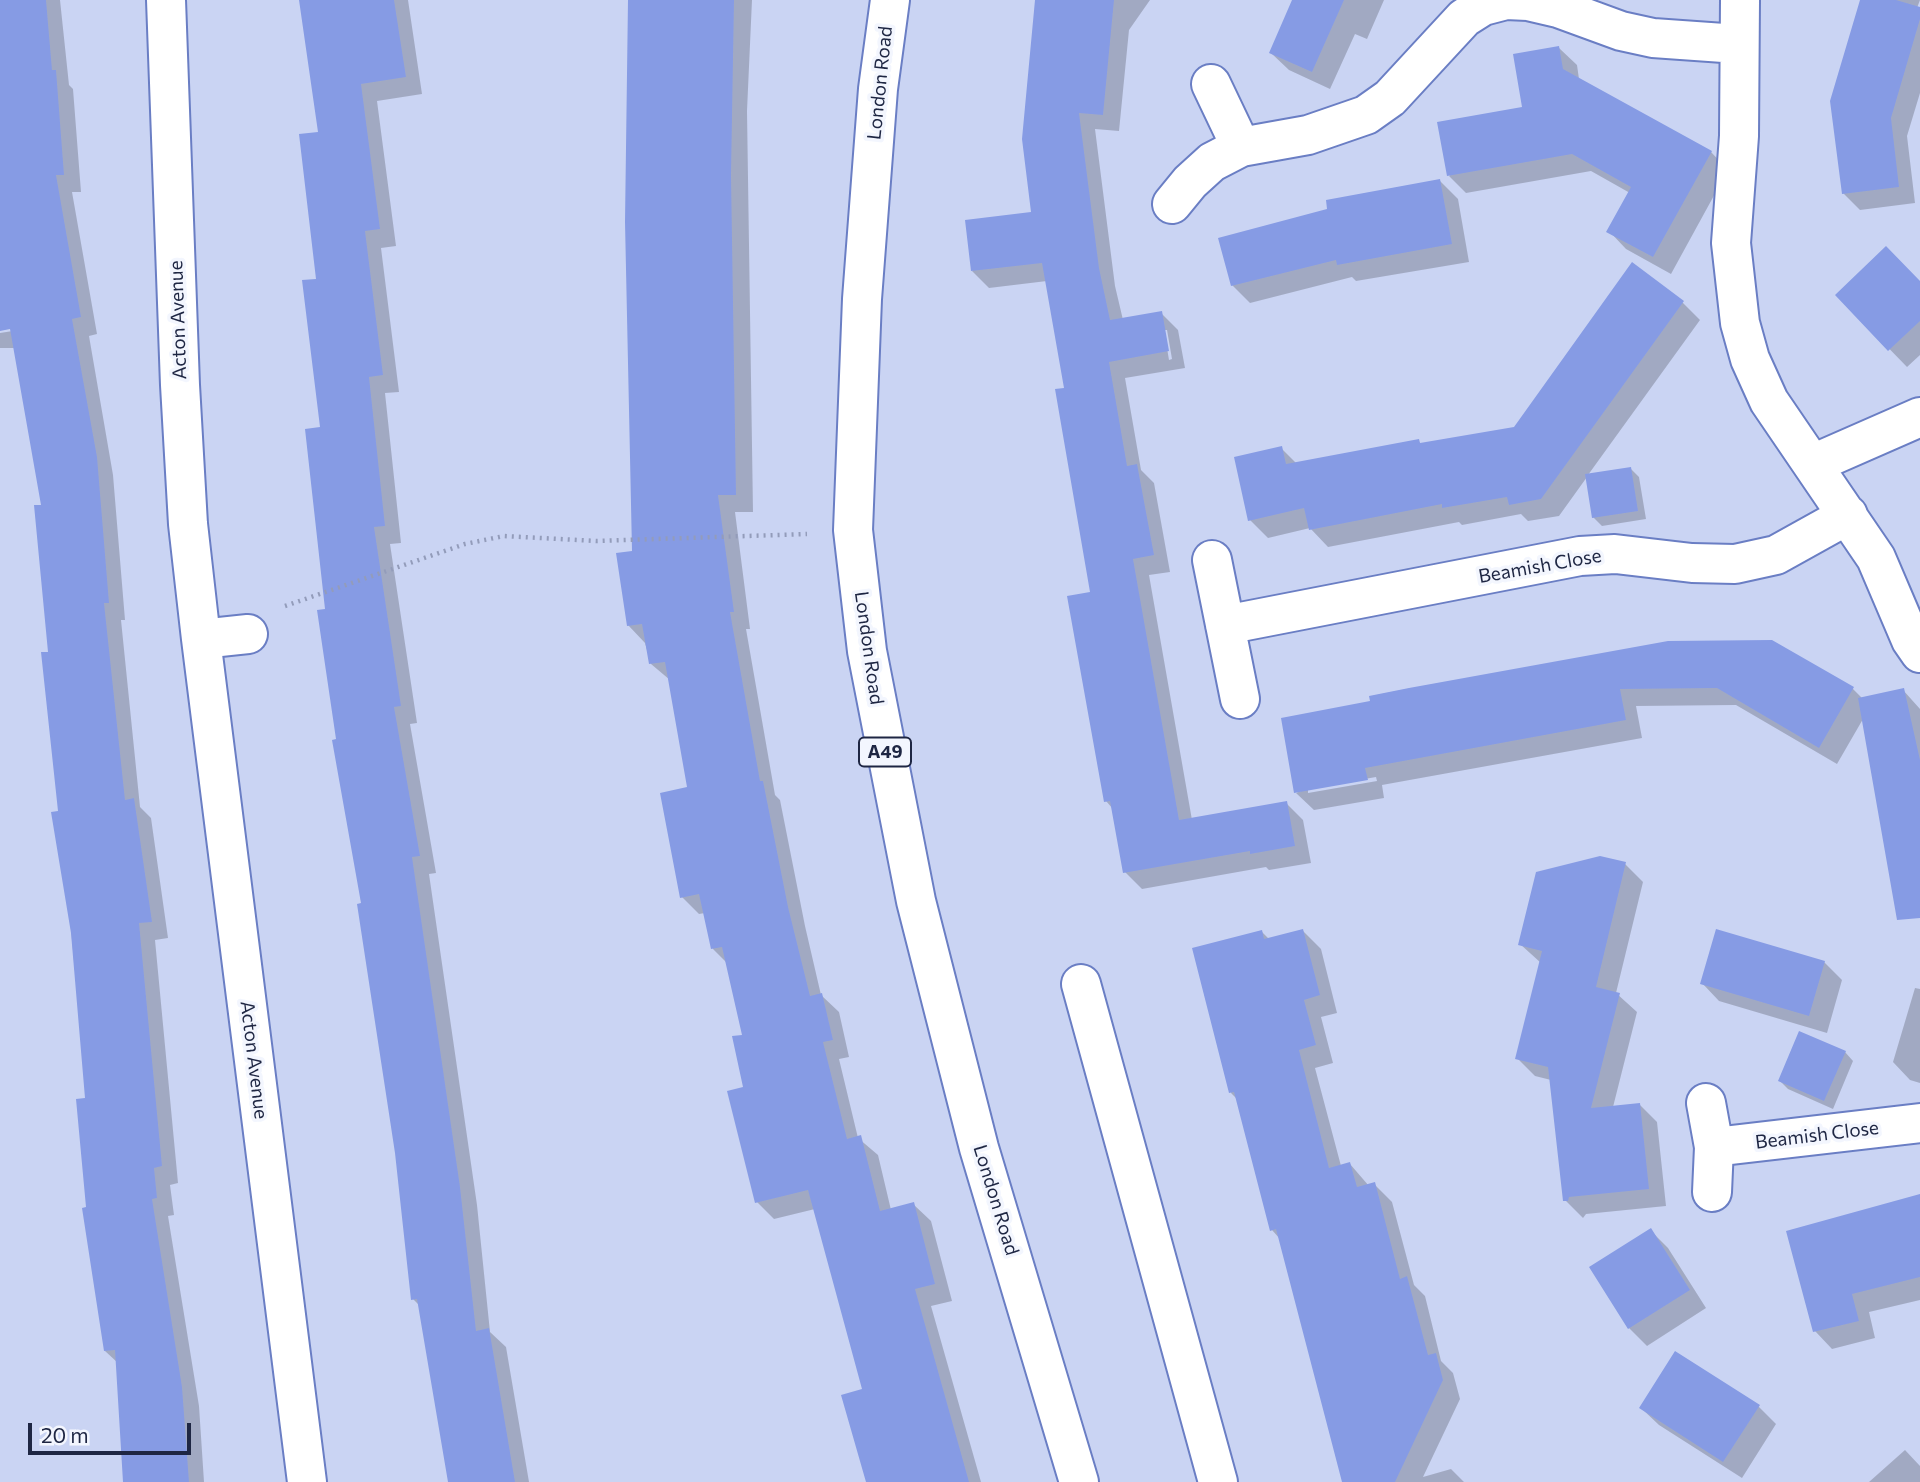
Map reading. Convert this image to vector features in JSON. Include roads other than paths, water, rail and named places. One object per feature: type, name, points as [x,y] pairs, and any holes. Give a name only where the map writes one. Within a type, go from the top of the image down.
[{"type":"main road","name":"Acton Avenue","points":[[166,0],[180,385],[188,524],[307,1482]]},
{"type":"main road","name":"London Road","points":[[890,0],[878,89],[862,299],[853,530],[867,651],[916,901],[979,1148],[1079,1482]]},
{"type":"main road","points":[[1172,204],[1190,181],[1212,162],[1241,147],[1308,135],[1366,115],[1390,99],[1464,18],[1483,6],[1506,0],[1528,1],[1558,8],[1622,31],[1653,37],[1738,44]]},
{"type":"main road","points":[[1740,0],[1739,136],[1731,243],[1741,324],[1750,359],[1769,401],[1815,463],[1876,558],[1911,640],[1920,653]]},
{"type":"main road","points":[[1211,84],[1241,147]]},
{"type":"main road","points":[[1815,463],[1920,417]]},
{"type":"main road","name":"Beamish Close","points":[[1225,625],[1580,556],[1615,554],[1692,563],[1735,564],[1776,555],[1848,515]]},
{"type":"main road","points":[[1212,560],[1240,699]]},
{"type":"main road","points":[[201,639],[248,634]]},
{"type":"main road","points":[[1081,984],[1218,1482]]},
{"type":"main road","points":[[1706,1103],[1714,1147],[1712,1192]]},
{"type":"main road","name":"Beamish Close","points":[[1714,1147],[1920,1123]]}]
